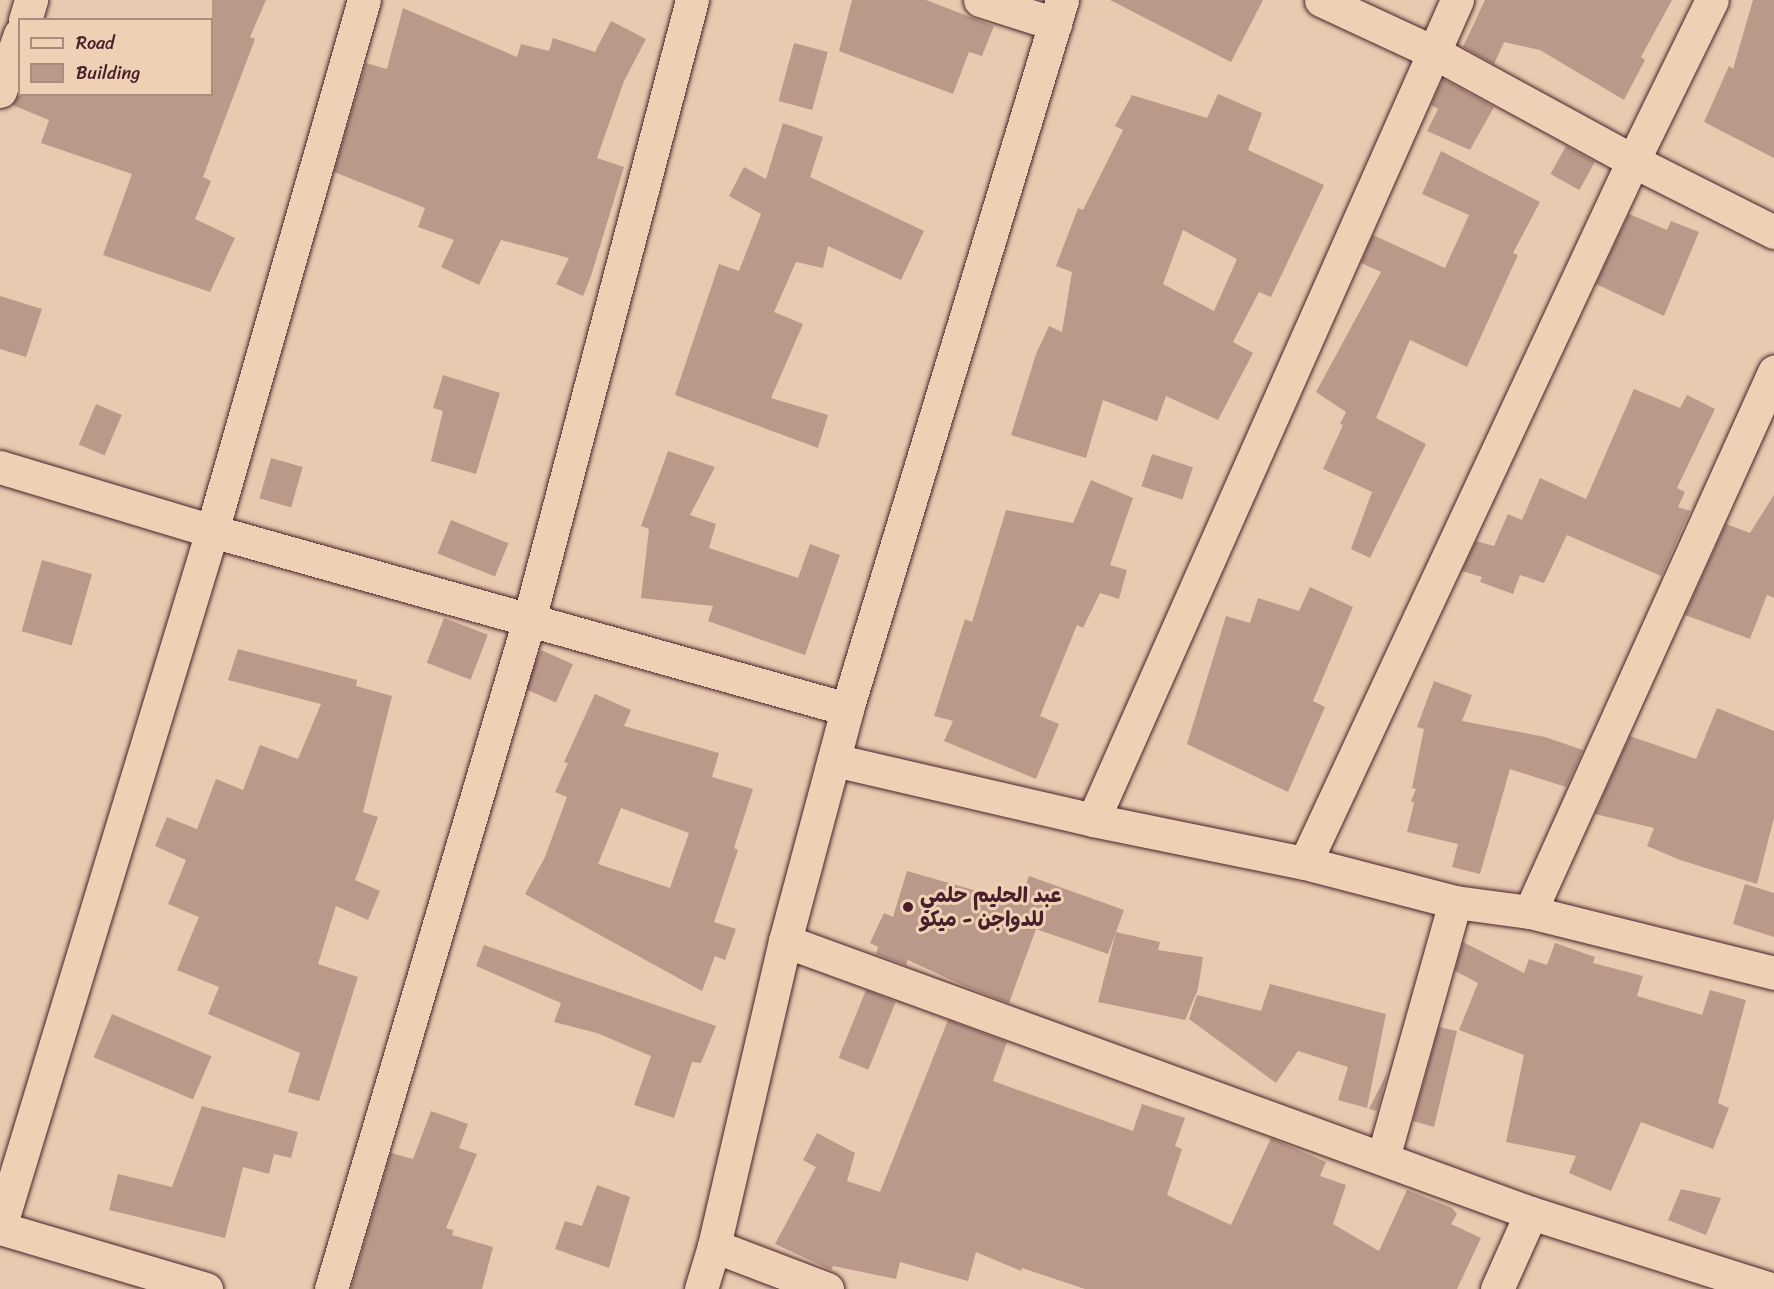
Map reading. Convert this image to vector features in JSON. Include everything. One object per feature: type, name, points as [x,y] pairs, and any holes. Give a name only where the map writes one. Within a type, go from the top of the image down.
[{"type":"street","points":[[25,18],[31,0]]},
{"type":"street","points":[[206,1289],[0,1227],[212,531],[364,0]]},
{"type":"street","points":[[331,1289],[529,620],[692,0]]},
{"type":"street","points":[[701,1289],[714,1246],[785,941],[847,709],[1058,12],[980,0]]},
{"type":"street","points":[[1321,0],[1435,53],[1633,161],[1774,232]]},
{"type":"street","points":[[1093,820],[1457,0]]},
{"type":"street","points":[[1305,863],[1633,161],[1712,0]]},
{"type":"street","points":[[0,91],[18,40]]},
{"type":"street","points":[[1530,912],[1774,372]]},
{"type":"street","points":[[0,467],[212,531],[847,709]]},
{"type":"street","points":[[834,760],[1093,820],[1305,863],[1455,902],[1530,912],[1774,973]]},
{"type":"street","points":[[1383,1158],[1455,902]]},
{"type":"street","points":[[785,941],[1531,1213],[1771,1289]]},
{"type":"street","points":[[1497,1289],[1531,1213]]},
{"type":"street","points":[[714,1246],[827,1289]]},
{"type":"building","points":[[212,0],[266,0],[250,37],[255,39],[203,177],[211,181],[195,219],[235,238],[210,292],[103,255],[132,174],[41,143],[49,120],[12,105],[18,96],[213,96]]},
{"type":"building","points":[[852,0],[926,0],[994,26],[982,56],[969,52],[953,94],[839,51]]},
{"type":"building","points":[[1110,0],[1263,0],[1231,62]]},
{"type":"building","points":[[1485,0],[1672,0],[1641,57],[1645,60],[1624,100],[1540,50],[1504,42],[1494,64],[1463,47]]},
{"type":"building","points":[[1753,0],[1774,0],[1774,158],[1704,122],[1729,66],[1733,69]]},
{"type":"building","points":[[403,8],[517,57],[521,44],[549,51],[553,38],[595,52],[611,21],[646,39],[624,81],[597,158],[624,167],[583,296],[556,284],[569,258],[501,240],[479,285],[441,267],[454,240],[418,227],[425,208],[334,172],[366,63],[387,69]]},
{"type":"building","points":[[794,43],[828,52],[812,110],[778,101]]},
{"type":"building","points":[[1443,79],[1494,107],[1470,150],[1427,131],[1438,109],[1431,105]]},
{"type":"building","points":[[1218,94],[1262,113],[1248,150],[1324,185],[1271,297],[1259,292],[1233,342],[1253,353],[1218,420],[1166,396],[1157,421],[1103,400],[1086,458],[1011,435],[1036,354],[1049,326],[1062,332],[1072,272],[1056,266],[1078,208],[1083,210],[1123,130],[1115,126],[1132,95],[1207,118]],"holes":[[[1183,230],[1237,259],[1214,311],[1163,284]]]},
{"type":"building","points":[[783,123],[823,137],[810,177],[924,231],[901,280],[828,246],[823,268],[796,262],[774,312],[803,324],[771,398],[828,415],[818,448],[675,395],[719,264],[739,271],[761,214],[729,196],[744,167],[766,179]]},
{"type":"building","points":[[1566,146],[1595,162],[1579,190],[1550,174]]},
{"type":"building","points":[[1441,151],[1540,202],[1513,253],[1518,255],[1467,367],[1410,340],[1376,418],[1426,444],[1370,558],[1351,549],[1372,492],[1323,469],[1343,425],[1340,424],[1346,412],[1316,392],[1381,272],[1361,263],[1373,235],[1445,268],[1469,215],[1422,194]]},
{"type":"building","points":[[1629,214],[1667,230],[1671,221],[1699,232],[1664,316],[1596,284]]},
{"type":"building","points":[[0,296],[42,309],[26,357],[0,349]]},
{"type":"building","points":[[443,375],[500,393],[476,474],[431,461],[443,411],[433,408]]},
{"type":"building","points":[[1634,389],[1680,408],[1687,395],[1715,409],[1677,488],[1685,492],[1678,507],[1690,511],[1661,576],[1567,535],[1544,583],[1520,575],[1513,594],[1480,582],[1482,577],[1462,571],[1476,541],[1494,546],[1508,514],[1522,520],[1540,478],[1586,499]]},
{"type":"building","points":[[96,404],[122,415],[105,455],[79,445]]},
{"type":"building","points":[[668,451],[715,467],[690,515],[716,524],[709,548],[798,578],[810,544],[840,555],[805,655],[708,621],[713,606],[641,598],[649,529],[641,526]]},
{"type":"building","points":[[1152,454],[1193,467],[1182,500],[1141,486]]},
{"type":"building","points":[[271,458],[303,467],[291,507],[259,498]]},
{"type":"building","points":[[1091,480],[1133,498],[1110,565],[1127,570],[1119,599],[1100,593],[1083,628],[1077,625],[1040,716],[1059,724],[1036,779],[944,741],[953,721],[934,716],[965,619],[972,622],[1006,510],[1073,523]]},
{"type":"building","points":[[1774,495],[1774,598],[1767,595],[1750,639],[1685,615],[1726,524],[1750,533]]},
{"type":"building","points":[[451,520],[508,543],[495,577],[438,553]]},
{"type":"building","points":[[42,560],[92,574],[72,645],[22,631]]},
{"type":"building","points":[[1310,587],[1353,607],[1313,701],[1325,707],[1288,792],[1187,744],[1226,616],[1250,623],[1258,598],[1299,611]]},
{"type":"building","points":[[444,618],[488,635],[471,680],[427,663]]},
{"type":"building","points":[[238,649],[357,680],[356,686],[392,696],[363,812],[378,817],[355,880],[380,891],[368,920],[336,906],[318,964],[358,977],[319,1101],[288,1092],[300,1053],[208,1014],[219,987],[177,970],[199,917],[168,904],[186,860],[155,846],[167,817],[197,829],[216,779],[243,790],[260,745],[298,759],[321,704],[228,680]]},
{"type":"building","points":[[541,650],[573,664],[556,703],[524,688]]},
{"type":"building","points":[[1434,681],[1472,695],[1462,721],[1545,737],[1583,750],[1566,787],[1510,769],[1480,874],[1452,867],[1458,844],[1407,832],[1414,803],[1411,801],[1416,789],[1412,788],[1424,729],[1417,727]]},
{"type":"building","points":[[595,694],[631,710],[624,726],[719,753],[712,777],[753,789],[734,848],[738,850],[714,922],[736,929],[725,960],[715,956],[702,991],[525,894],[545,857],[567,797],[555,792],[568,763],[564,762]],"holes":[[[621,808],[689,833],[670,888],[598,864]]]},
{"type":"building","points":[[1717,708],[1774,731],[1774,818],[1757,884],[1680,860],[1647,846],[1654,828],[1595,814],[1630,736],[1696,759]]},
{"type":"building","points":[[907,871],[1019,903],[1029,876],[1124,910],[1108,954],[1036,929],[1009,1003],[962,985],[908,960],[906,965],[876,954],[878,947],[870,943],[884,913],[893,917]]},
{"type":"building","points":[[1745,884],[1774,893],[1774,937],[1733,924]]},
{"type":"building","points":[[1116,932],[1160,942],[1158,950],[1203,957],[1198,989],[1185,1020],[1098,1002]]},
{"type":"building","points":[[1463,942],[1524,973],[1529,959],[1547,965],[1555,943],[1595,957],[1593,963],[1643,976],[1637,996],[1702,1015],[1710,990],[1746,1000],[1718,1103],[1729,1108],[1713,1149],[1641,1122],[1611,1191],[1569,1173],[1576,1156],[1506,1142],[1524,1055],[1459,1030],[1478,983],[1455,971]]},
{"type":"building","points":[[484,945],[716,1026],[701,1063],[692,1062],[674,1118],[634,1105],[651,1056],[597,1033],[554,1022],[561,1003],[476,966]]},
{"type":"building","points":[[1270,984],[1386,1014],[1367,1108],[1338,1100],[1348,1067],[1298,1051],[1276,1083],[1189,1019],[1197,995],[1261,1011]]},
{"type":"building","points":[[866,990],[896,1002],[868,1070],[839,1058]]},
{"type":"building","points":[[112,1014],[211,1056],[193,1099],[94,1057]]},
{"type":"building","points":[[948,1020],[1007,1042],[993,1081],[1133,1131],[1142,1104],[1185,1118],[1175,1146],[1182,1149],[1167,1195],[1231,1225],[1271,1138],[1326,1162],[1320,1176],[1346,1185],[1333,1224],[1379,1251],[1407,1190],[1452,1208],[1457,1214],[1451,1224],[1481,1238],[1457,1289],[1085,1289],[1022,1268],[1021,1271],[976,1252],[968,1281],[900,1262],[896,1279],[833,1266],[831,1270],[775,1244],[816,1167],[803,1160],[817,1133],[855,1153],[847,1181],[880,1192]]},
{"type":"building","points":[[1439,1027],[1457,1031],[1434,1127],[1413,1121]]},
{"type":"building","points":[[1388,1071],[1377,1111],[1369,1109]]},
{"type":"building","points":[[202,1106],[298,1132],[291,1158],[274,1154],[269,1174],[243,1167],[225,1238],[109,1210],[118,1174],[172,1187]]},
{"type":"building","points":[[431,1111],[468,1124],[459,1148],[477,1154],[446,1228],[453,1230],[452,1235],[493,1247],[482,1289],[351,1289],[391,1153],[413,1159]]},
{"type":"building","points":[[597,1185],[630,1197],[609,1268],[555,1249],[565,1221],[582,1226]]},
{"type":"building","points":[[1681,1189],[1721,1198],[1706,1235],[1668,1220]]},
{"type":"place","name":"عبد الحليم حلمي للدواجن - ميكو","points":[[908,907]]}]
